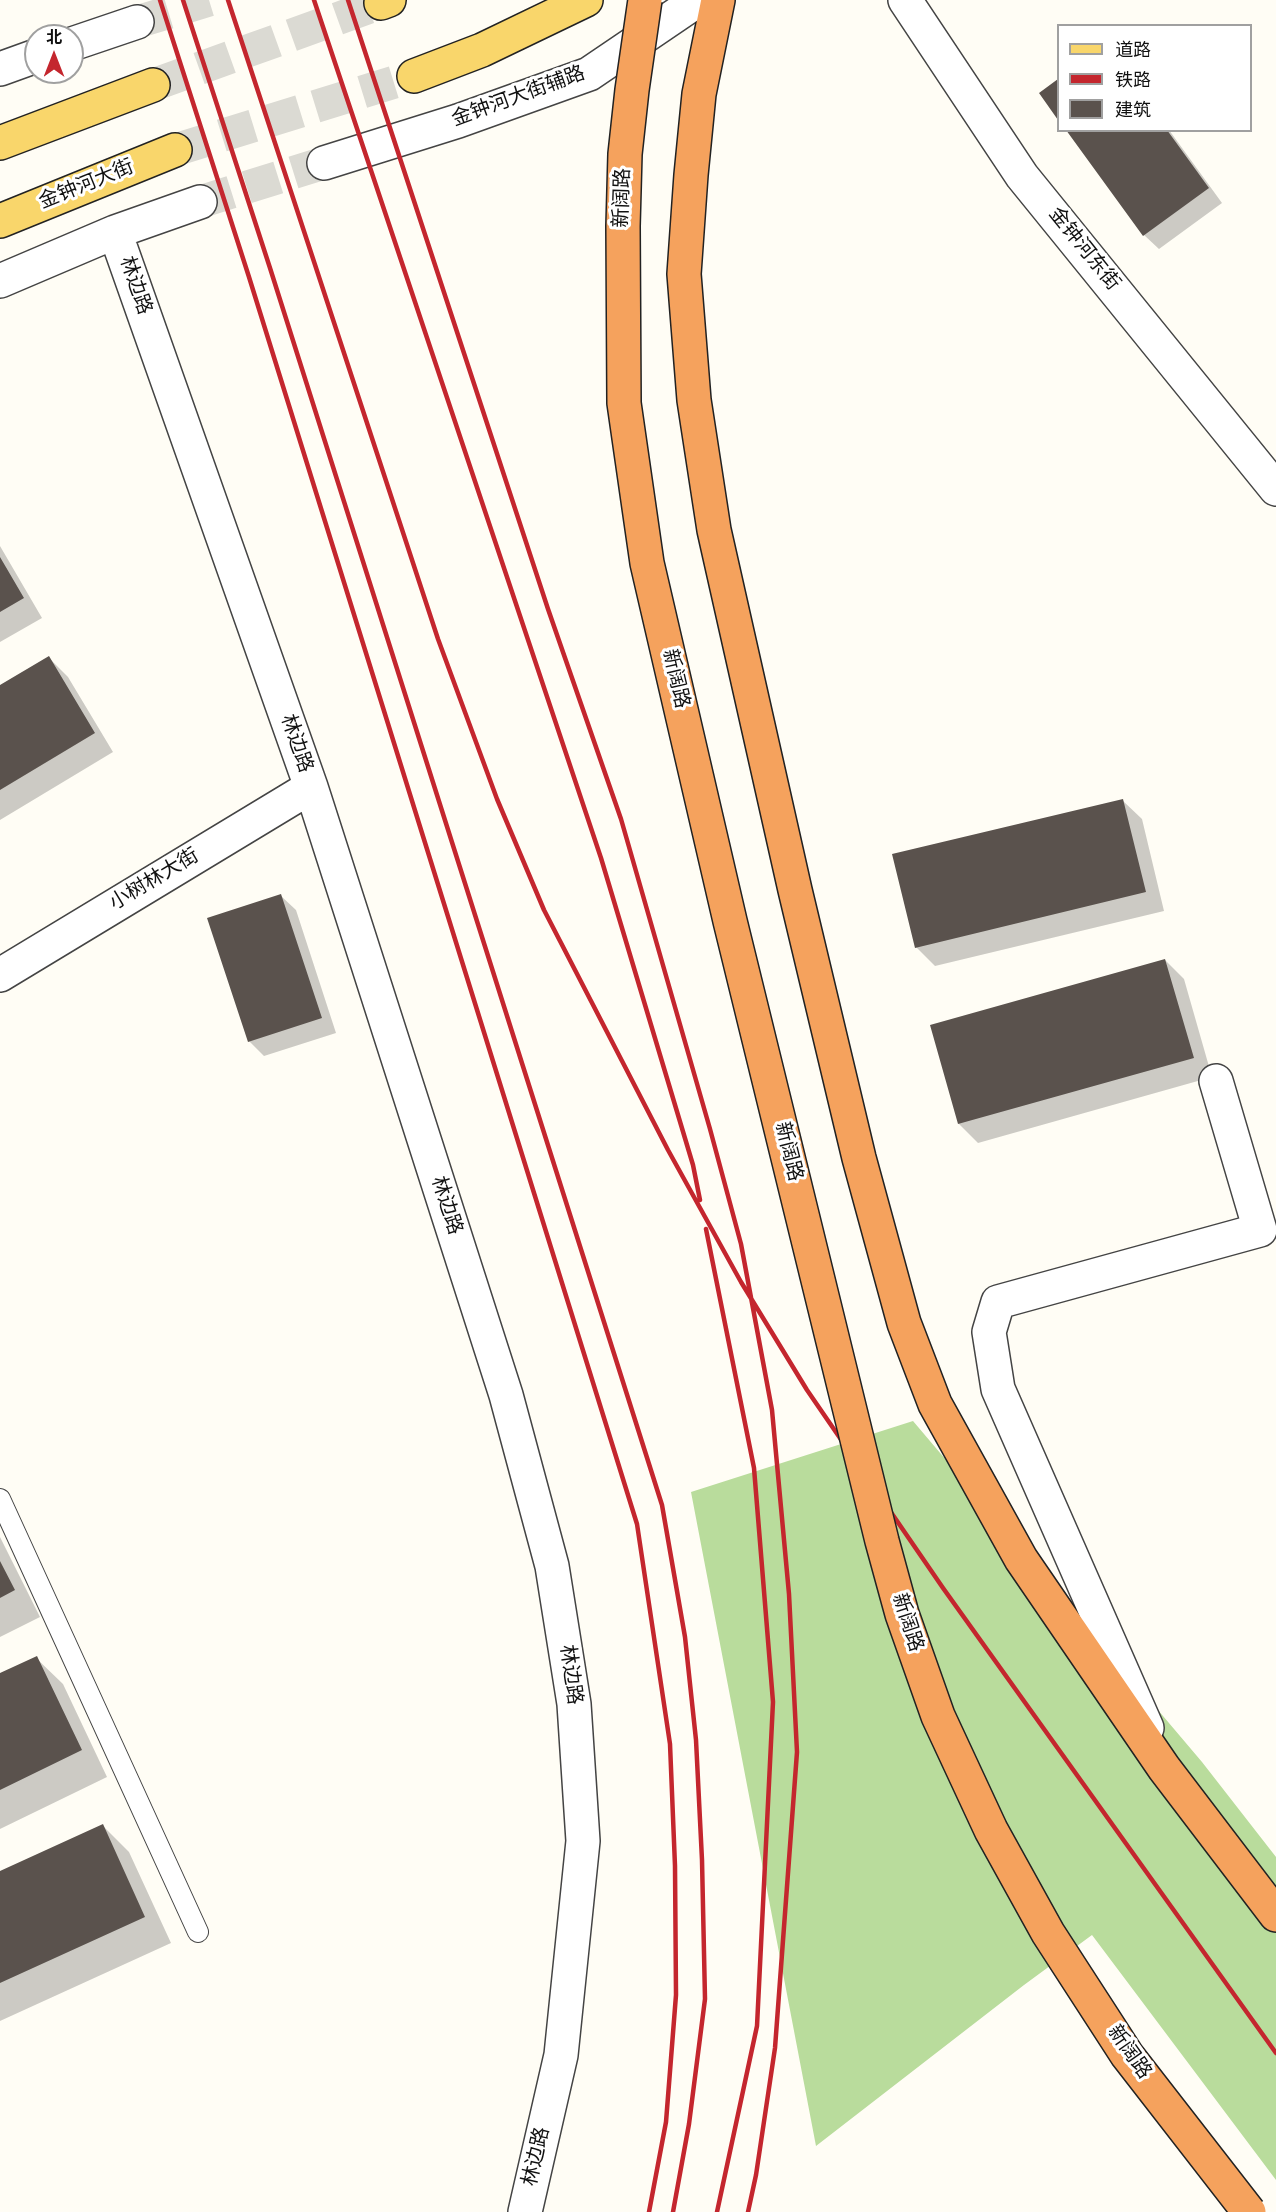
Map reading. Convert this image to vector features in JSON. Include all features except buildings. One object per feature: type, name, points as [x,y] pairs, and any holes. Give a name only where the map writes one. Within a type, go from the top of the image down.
[{"type":"highway","name":"新阔路","points":[[645,0],[628,122],[622,226],[624,403],[647,563],[730,921],[882,1541],[902,1614],[938,1716],[997,1840],[1048,1933],[1126,2055],[1249,2212]]},
{"type":"highway","points":[[718,0],[699,94],[690,175],[684,274],[694,400],[714,530],[795,891],[859,1158],[904,1323],[935,1404],[1021,1559],[1164,1768],[1276,1915]]},
{"type":"main road","points":[[414,76],[483,50],[586,0]]},
{"type":"main road","points":[[0,143],[153,86]]},
{"type":"main road","name":"金钟河大街","points":[[0,221],[175,150]]},
{"type":"street","name":"金钟河大街辅路","points":[[324,163],[458,121],[589,74],[698,0]]},
{"type":"street","name":"金钟河东街","points":[[905,0],[1022,176],[1276,489]]},
{"type":"street","points":[[84,40],[137,22]]},
{"type":"street","points":[[0,69],[24,60]]},
{"type":"street","points":[[0,281],[115,232],[200,202]]},
{"type":"street","name":"林边路","points":[[115,232],[311,788],[506,1395],[552,1566],[574,1704],[583,1841],[561,2055],[525,2212]]},
{"type":"street","name":"小树林大街","points":[[0,975],[311,788]]},
{"type":"street","points":[[1164,1768],[998,1389],[989,1332],[998,1302],[1260,1230],[1216,1081]]},
{"type":"lane","points":[[0,1499],[198,1932]]},
{"type":"green space","points":[[913,1421],[1202,1762],[1276,1857],[1276,2180],[1092,1935],[816,2146],[691,1492]]},
{"type":"tunnel","points":[[137,22],[209,0]]},
{"type":"tunnel","points":[[153,85],[381,3]]},
{"type":"tunnel","points":[[175,150],[414,76]]},
{"type":"tunnel","points":[[200,202],[324,163]]},
{"type":"railway","points":[[160,0],[249,277],[637,1524],[670,1744],[675,1866],[676,1995],[666,2122],[649,2212]]},
{"type":"railway","points":[[183,0],[662,1505],[685,1637],[696,1740],[702,1860],[705,1999],[689,2124],[673,2212]]},
{"type":"railway","points":[[228,0],[438,639],[497,799],[544,910],[668,1150],[741,1282],[807,1390],[943,1588],[1276,2053]]},
{"type":"railway","points":[[314,0],[601,858],[693,1165],[700,1200]]},
{"type":"railway","points":[[348,0],[548,609],[621,819],[741,1244],[772,1410],[789,1594],[797,1752],[775,2048],[756,2175],[748,2212]]},
{"type":"railway","points":[[706,1229],[754,1468],[773,1702],[757,2026],[717,2212]]}]
